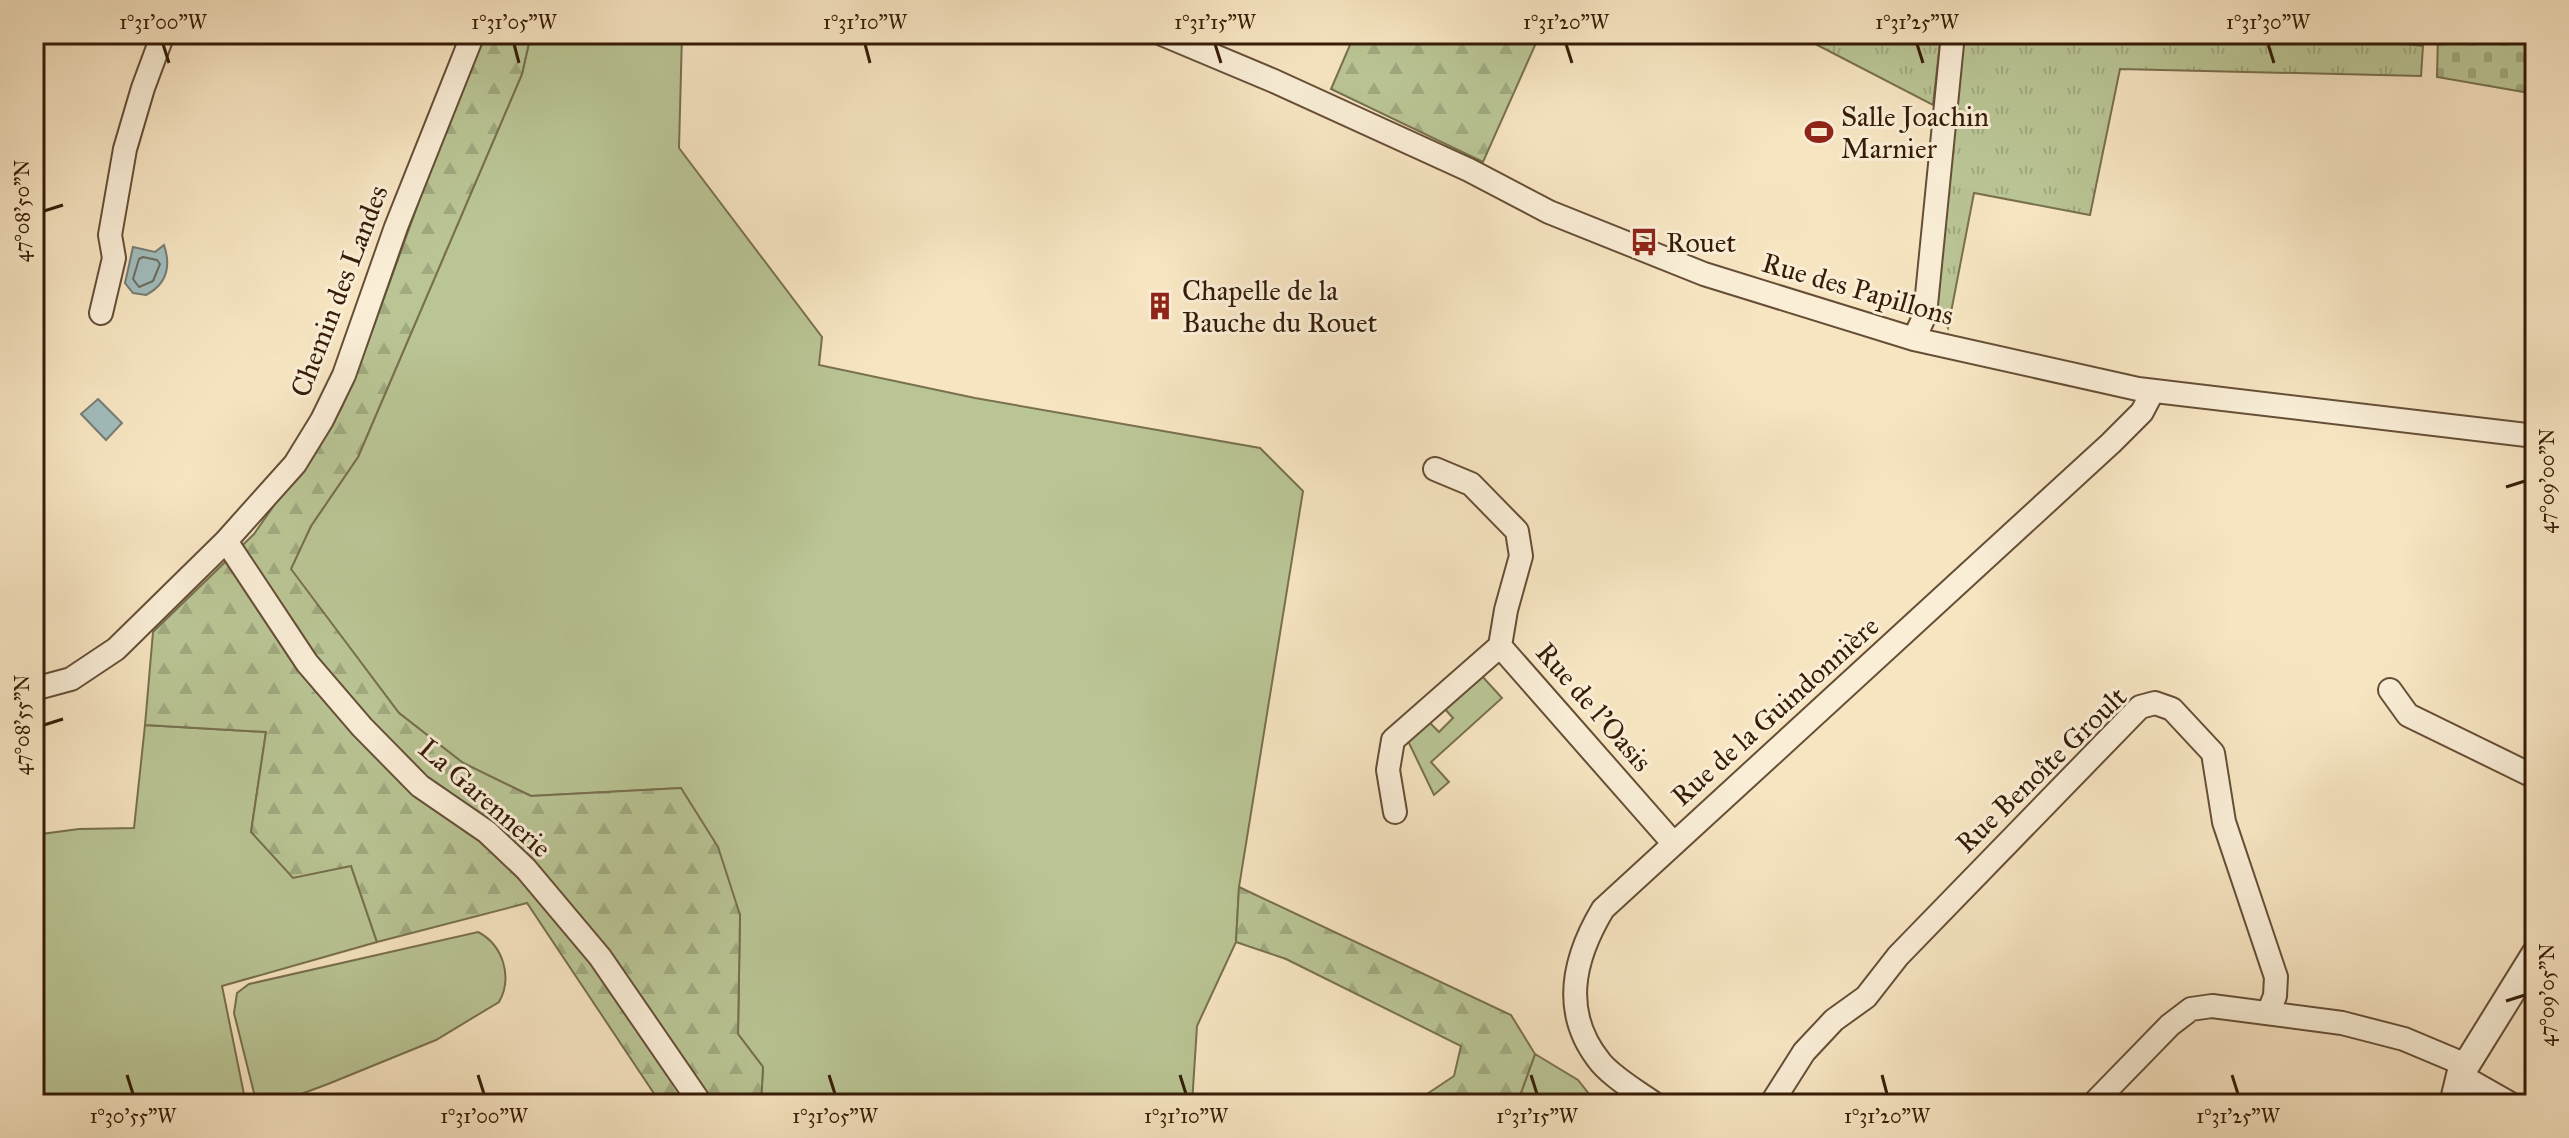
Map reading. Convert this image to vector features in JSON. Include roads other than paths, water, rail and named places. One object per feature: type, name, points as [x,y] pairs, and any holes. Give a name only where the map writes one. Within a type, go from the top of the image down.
[{"type":"street","points":[[101,313],[112,277],[114,258],[110,235],[125,149],[163,34]]},
{"type":"street","name":"Chemin des Landes","points":[[34,689],[71,679],[116,649],[226,541],[295,464],[344,375],[401,214],[473,34]]},
{"type":"street","name":"Rue des Papillons","points":[[1162,34],[1469,170],[1549,212],[1704,274],[1914,339],[2094,381],[2153,391],[2535,436]]},
{"type":"street","points":[[1914,339],[1925,315],[1953,34]]},
{"type":"street","name":"Rue de la Guindonnière","points":[[1655,1104],[1603,1066],[1588,1045],[1577,1017],[1577,966],[1585,938],[1603,909],[2111,443],[2142,412],[2153,391]]},
{"type":"street","name":"Rue de l'Oasis","points":[[1395,812],[1388,770],[1393,740],[1500,646],[1521,556],[1517,531],[1471,484],[1435,469]]},
{"type":"street","name":"La Garennerie","points":[[226,541],[307,663],[362,727],[420,786],[487,832],[526,869],[600,957],[701,1104]]},
{"type":"street","name":"Rue de l'Oasis","points":[[1500,646],[1674,844]]},
{"type":"street","points":[[2390,690],[2408,715],[2535,777]]},
{"type":"street","name":"Rue Benoîte Groult","points":[[1771,1104],[1804,1052],[1834,1020],[1866,997],[1898,956],[2140,707],[2155,703],[2172,709],[2213,753],[2224,822],[2276,977],[2275,996],[2268,1013]]},
{"type":"street","points":[[2453,1104],[2463,1070],[2535,954]]},
{"type":"street","points":[[2093,1104],[2170,1025],[2191,1009],[2212,1006],[2342,1023],[2404,1039],[2463,1070],[2511,1104]]},
{"type":"water","points":[[164,245],[167,267],[163,280],[146,295],[133,293],[125,283],[133,247],[155,252]]},
{"type":"water","points":[[98,399],[122,423],[106,440],[81,414]]},
{"type":"place","name":"Salle Joachin Marnier","points":[[1819,132]]},
{"type":"place","name":"Rouet","points":[[1644,242]]},
{"type":"place","name":"Chapelle de la Bauche du Rouet","points":[[1160,306]]}]
